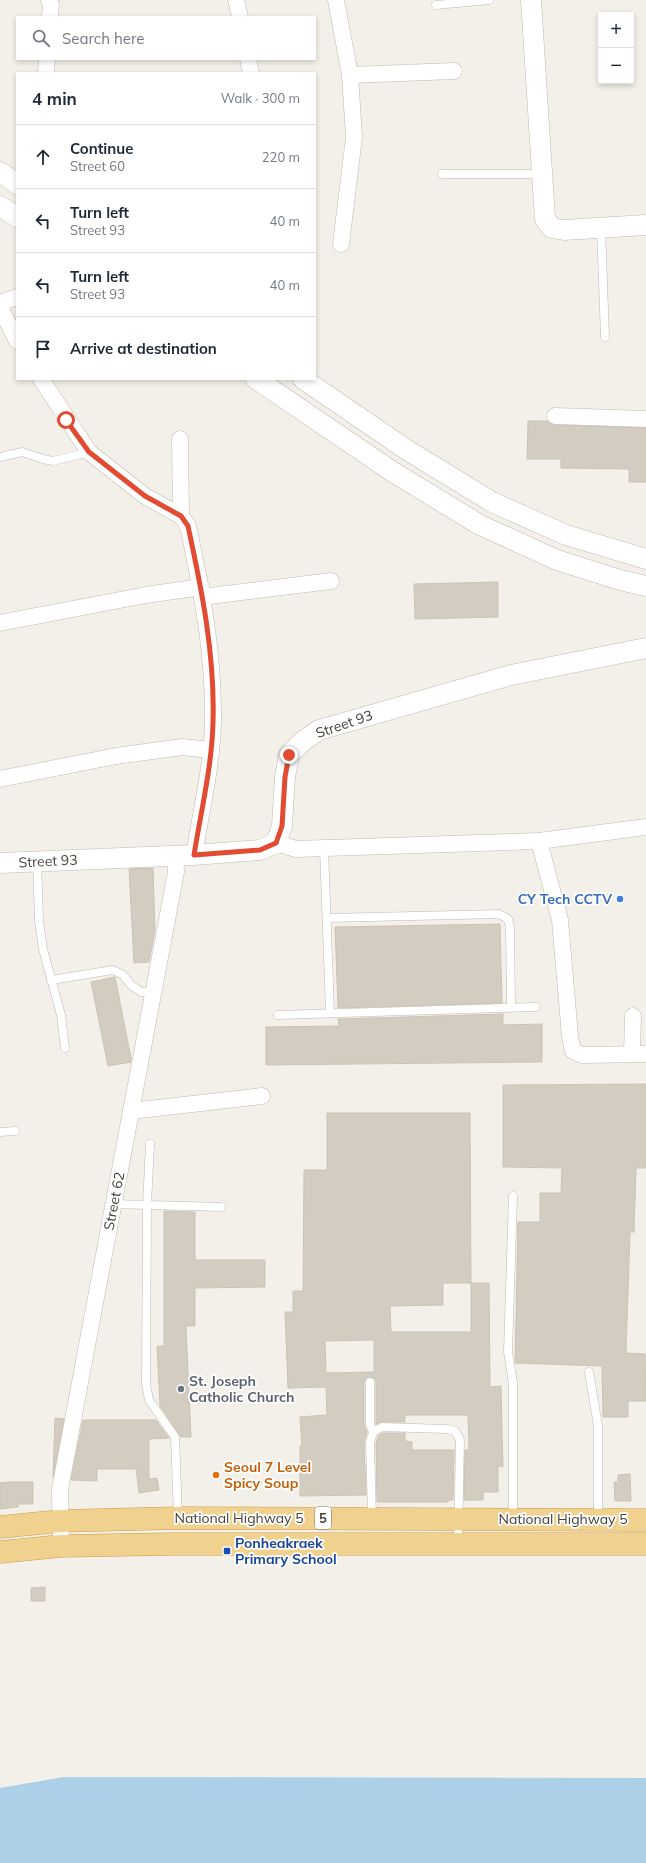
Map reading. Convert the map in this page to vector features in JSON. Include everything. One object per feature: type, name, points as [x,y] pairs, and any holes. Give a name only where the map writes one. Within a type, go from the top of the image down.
[{"type":"highway","name":"National Highway 5","points":[[0,1527],[60,1521],[178,1518],[646,1520]]},
{"type":"highway","name":"National Highway 5","points":[[0,1552],[61,1546],[172,1544],[646,1544]]},
{"type":"street","points":[[49,0],[51,4],[50,16]]},
{"type":"street","points":[[236,0],[240,16]]},
{"type":"street","points":[[336,0],[350,75],[354,136],[341,244]]},
{"type":"street","points":[[531,0],[545,219],[552,228],[564,230],[646,225]]},
{"type":"street","points":[[46,72],[47,60]]},
{"type":"street","points":[[248,60],[251,72]]},
{"type":"street","points":[[350,75],[454,71]]},
{"type":"street","points":[[0,172],[16,183]]},
{"type":"street","points":[[0,206],[16,216]]},
{"type":"street","points":[[0,303],[16,297]]},
{"type":"street","points":[[0,307],[16,339]]},
{"type":"street","points":[[41,380],[89,452],[145,496],[181,516],[180,439]]},
{"type":"street","points":[[257,380],[393,472],[480,525],[558,560],[620,580],[646,586]]},
{"type":"street","points":[[304,380],[407,450],[492,502],[566,535],[646,560]]},
{"type":"street","points":[[555,416],[646,419]]},
{"type":"street","name":"Street 62","points":[[61,1546],[60,1489],[113,1204],[176,872],[185,855],[211,750],[213,722],[212,662],[202,592],[188,526],[181,516]]},
{"type":"street","points":[[0,623],[146,595],[202,592],[331,581]]},
{"type":"street","name":"Street 93","points":[[0,863],[185,855],[260,850],[276,843],[282,826],[285,777],[289,755],[303,740],[319,730],[511,675],[646,648]]},
{"type":"street","points":[[0,778],[116,756],[182,747],[211,750]]},
{"type":"street","points":[[276,843],[296,849],[539,840],[646,827]]},
{"type":"street","points":[[539,840],[560,920],[570,1036],[573,1051],[582,1055],[639,1054],[633,1016]]},
{"type":"street","points":[[131,1111],[262,1096]]},
{"type":"lane","points":[[436,5],[489,0]]},
{"type":"lane","points":[[442,174],[541,174]]},
{"type":"lane","points":[[601,228],[605,337]]},
{"type":"lane","points":[[0,457],[22,452],[43,459],[52,460],[89,452]]},
{"type":"lane","points":[[324,848],[330,1012]]},
{"type":"lane","points":[[37,861],[39,921],[43,949],[61,1015],[64,1048]]},
{"type":"lane","points":[[326,918],[499,914],[508,918],[510,927],[511,1007]]},
{"type":"lane","points":[[51,980],[114,970],[123,975],[131,985],[141,992],[153,992]]},
{"type":"lane","points":[[278,1015],[330,1012],[536,1007]]},
{"type":"lane","points":[[0,1132],[15,1131]]},
{"type":"lane","points":[[150,1144],[147,1205],[146,1384],[149,1400],[175,1437],[178,1518]]},
{"type":"lane","points":[[513,1196],[508,1352],[513,1383],[513,1519]]},
{"type":"lane","points":[[113,1204],[220,1207]]},
{"type":"lane","points":[[589,1372],[598,1426],[598,1520]]},
{"type":"lane","points":[[370,1382],[370,1425],[373,1432],[370,1442],[372,1518]]},
{"type":"lane","points":[[373,1432],[382,1428],[447,1429],[455,1431],[460,1440],[458,1544]]},
{"type":"water","points":[[64,1777],[646,1778],[646,1863],[0,1863],[0,1788]]},
{"type":"building","points":[[528,421],[547,421],[555,425],[646,428],[646,482],[629,482],[629,469],[561,468],[561,459],[527,459]]},
{"type":"building","points":[[498,582],[498,617],[415,619],[414,584]]},
{"type":"building","points":[[153,868],[155,930],[149,962],[134,963],[129,869]]},
{"type":"building","points":[[500,924],[502,1003],[338,1008],[335,927]]},
{"type":"building","points":[[115,977],[131,1062],[108,1066],[91,982]]},
{"type":"building","points":[[503,1014],[503,1025],[542,1024],[542,1062],[266,1065],[266,1027],[339,1026],[338,1019]]},
{"type":"building","points":[[646,1084],[646,1168],[636,1168],[634,1232],[630,1232],[626,1353],[645,1354],[646,1401],[628,1401],[628,1417],[603,1417],[602,1366],[515,1363],[518,1222],[540,1222],[540,1193],[561,1193],[562,1168],[503,1167],[503,1085]]},
{"type":"building","points":[[327,1113],[470,1113],[471,1283],[489,1283],[490,1387],[501,1386],[503,1467],[498,1466],[498,1492],[483,1492],[483,1500],[464,1500],[465,1450],[469,1450],[468,1415],[405,1415],[405,1422],[382,1422],[376,1424],[376,1382],[375,1379],[370,1377],[367,1377],[364,1382],[364,1425],[367,1432],[364,1442],[366,1495],[300,1496],[300,1446],[302,1446],[300,1417],[327,1415],[326,1387],[288,1388],[285,1312],[293,1312],[293,1291],[303,1291],[304,1170],[327,1170]],"holes":[[[443,1283],[471,1283],[471,1332],[391,1332],[390,1306],[443,1305]],[[374,1340],[374,1372],[326,1373],[325,1341]]]},
{"type":"building","points":[[164,1211],[195,1212],[195,1260],[265,1260],[265,1287],[195,1288],[195,1326],[186,1326],[191,1437],[181,1437],[160,1406],[157,1346],[164,1346]]},
{"type":"building","points":[[55,1418],[64,1419],[53,1477]]},
{"type":"building","points":[[83,1420],[156,1420],[169,1438],[149,1439],[149,1479],[157,1478],[159,1490],[139,1493],[136,1469],[97,1469],[97,1481],[71,1480]]},
{"type":"building","points":[[383,1433],[405,1433],[405,1441],[412,1442],[412,1450],[454,1450],[453,1500],[448,1500],[448,1502],[377,1502],[376,1443],[378,1436]]},
{"type":"building","points":[[630,1474],[631,1501],[615,1501],[614,1482],[618,1482],[618,1475]]},
{"type":"building","points":[[33,1482],[33,1504],[18,1504],[18,1507],[0,1509],[0,1483]]},
{"type":"building","points":[[45,1587],[45,1601],[31,1601],[31,1588]]},
{"type":"place","name":"CY Tech CCTV","points":[[620,899]]},
{"type":"place","name":"St. Joseph Catholic Church","points":[[181,1389]]},
{"type":"place","name":"Seoul 7 Level Spicy Soup","points":[[216,1475]]},
{"type":"place","name":"Ponheakraek Primary School","points":[[227,1551]]},
{"type":"route","points":[[66,420],[89,452],[145,496],[181,516],[188,526],[202,597],[212,662],[213,722],[211,750],[194,855],[260,850],[276,843],[282,826],[285,777],[289,755]]}]
